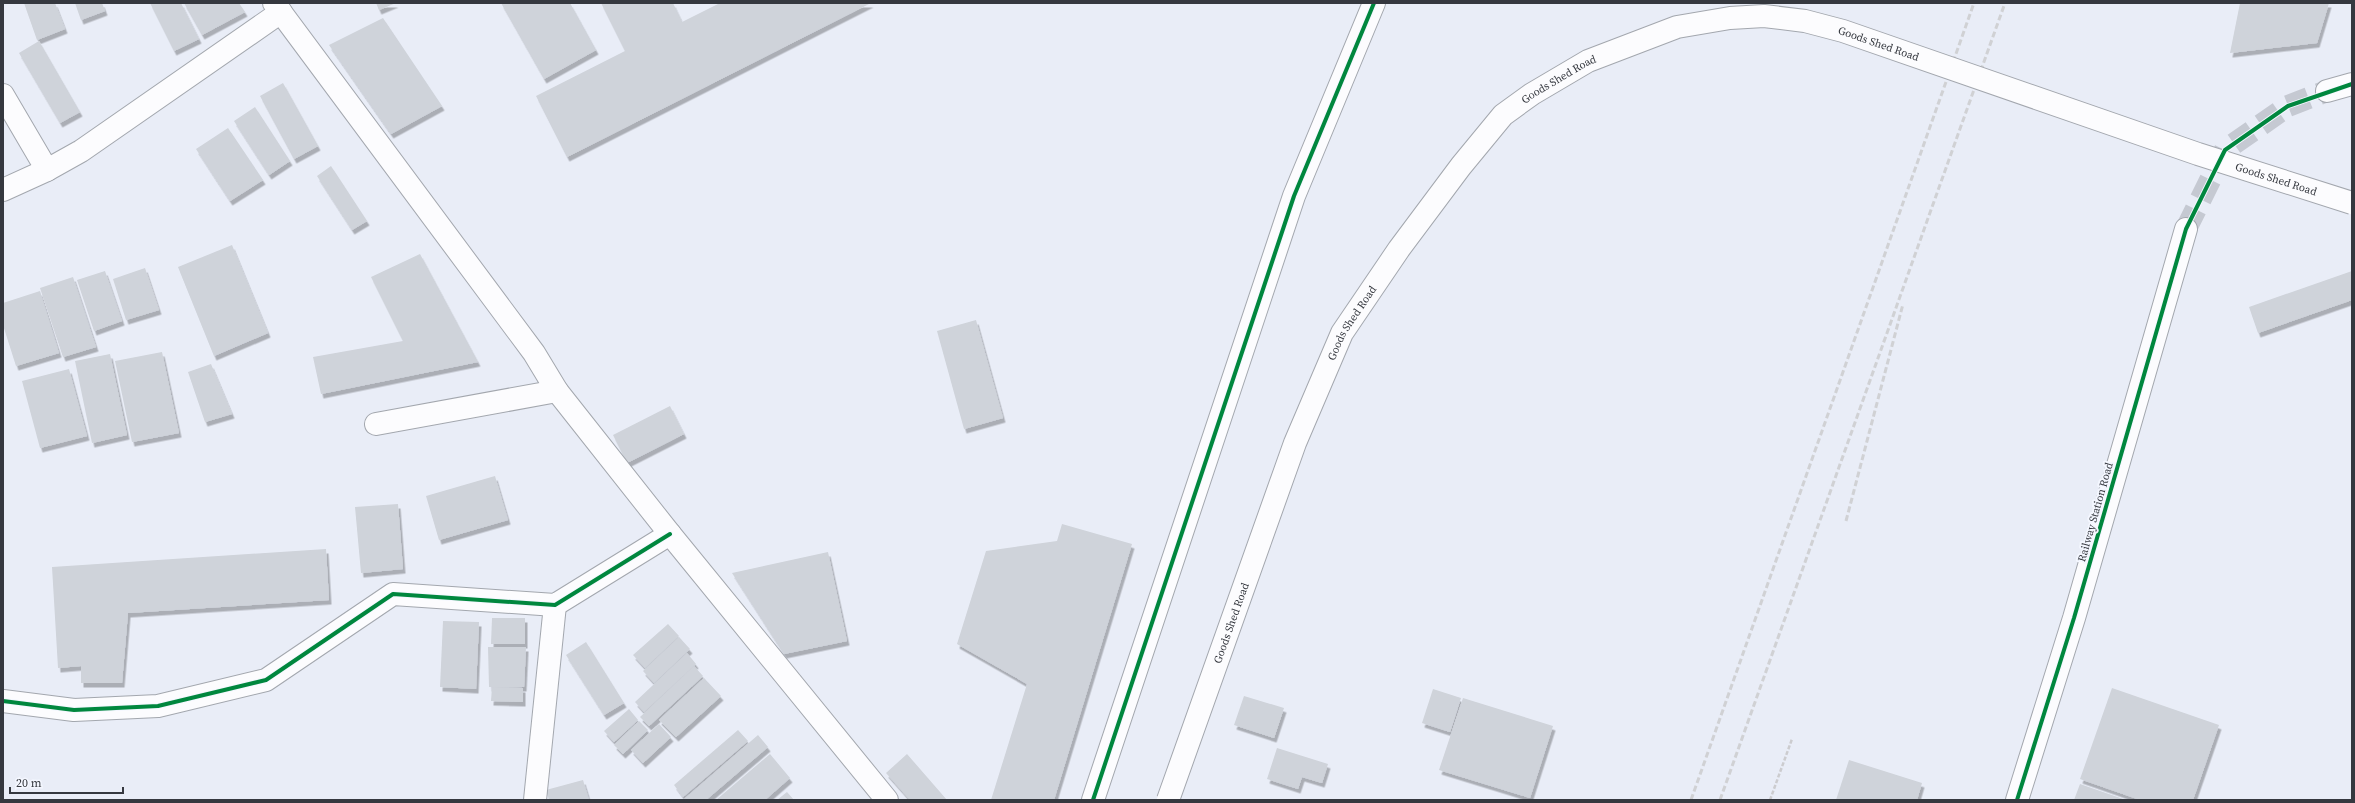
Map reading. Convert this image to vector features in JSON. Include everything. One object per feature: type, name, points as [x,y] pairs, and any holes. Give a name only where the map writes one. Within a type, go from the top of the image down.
[{"type":"street","points":[[1093,800],[1294,196],[1374,3]]},
{"type":"street","points":[[3,190],[47,170],[80,151],[278,7],[534,353],[557,391],[670,534],[887,800]]},
{"type":"street","name":"Goods Shed Road","points":[[1168,800],[1295,443],[1342,333],[1403,244],[1461,166],[1503,115],[1532,94],[1588,61],[1677,27],[1730,18],[1764,16],[1805,21],[1843,31],[2198,154],[2352,203]]},
{"type":"street","points":[[2327,91],[2352,84]]},
{"type":"street","points":[[3,95],[47,170]]},
{"type":"street","name":"Railway Station Road","points":[[2017,800],[2074,618],[2186,229]]},
{"type":"street","points":[[376,424],[557,391]]},
{"type":"street","points":[[3,701],[74,710],[158,706],[266,680],[393,594],[555,605],[670,534]]},
{"type":"street","points":[[535,800],[555,605]]},
{"type":"path","points":[[1770,800],[1792,739]]},
{"type":"building","points":[[24,3],[55,3],[65,29],[37,40]]},
{"type":"building","points":[[75,3],[102,3],[105,11],[81,20]]},
{"type":"building","points":[[150,3],[181,3],[199,39],[174,51]]},
{"type":"building","points":[[184,3],[239,3],[245,12],[202,35]]},
{"type":"building","points":[[376,3],[396,3],[379,10]]},
{"type":"building","points":[[501,3],[570,3],[596,50],[544,79]]},
{"type":"building","points":[[601,3],[673,3],[682,22],[720,3],[871,3],[567,157],[536,96],[625,51]]},
{"type":"building","points":[[2240,3],[2329,3],[2317,43],[2230,53]]},
{"type":"building","points":[[383,18],[442,106],[391,134],[329,45]]},
{"type":"building","points":[[39,41],[80,112],[60,123],[19,53]]},
{"type":"building","points":[[283,83],[318,146],[294,159],[260,96]]},
{"type":"building","points":[[255,107],[290,161],[269,175],[234,121]]},
{"type":"building","points":[[228,128],[263,180],[230,201],[196,149]]},
{"type":"building","points":[[331,166],[367,221],[352,230],[317,176]]},
{"type":"building","points":[[232,245],[268,333],[214,356],[178,267]]},
{"type":"building","points":[[420,254],[478,362],[321,394],[313,357],[403,341],[371,277]]},
{"type":"building","points":[[145,268],[159,310],[126,320],[113,279]]},
{"type":"building","points":[[105,271],[122,321],[94,331],[77,280]]},
{"type":"building","points":[[2352,271],[2352,300],[2258,333],[2249,307]]},
{"type":"building","points":[[73,277],[96,347],[63,357],[40,288]]},
{"type":"building","points":[[40,291],[59,353],[16,366],[3,325],[3,303]]},
{"type":"building","points":[[976,320],[1003,418],[964,429],[937,331]]},
{"type":"building","points":[[162,352],[179,433],[132,442],[115,361]]},
{"type":"building","points":[[110,354],[127,435],[92,443],[75,361]]},
{"type":"building","points":[[211,364],[232,414],[205,422],[188,372]]},
{"type":"building","points":[[69,369],[87,436],[40,448],[22,381]]},
{"type":"building","points":[[670,406],[684,434],[627,463],[613,435]]},
{"type":"building","points":[[495,476],[508,520],[439,540],[426,496]]},
{"type":"building","points":[[398,504],[403,569],[361,573],[355,507]]},
{"type":"building","points":[[1062,524],[1132,544],[1054,800],[991,800],[1027,684],[957,644],[986,551],[1057,541]]},
{"type":"building","points":[[326,549],[329,600],[128,613],[122,683],[81,683],[81,666],[58,668],[52,567]]},
{"type":"building","points":[[828,552],[847,641],[784,654],[732,573]]},
{"type":"building","points":[[492,618],[525,618],[525,644],[491,644]]},
{"type":"building","points":[[443,621],[479,622],[476,689],[440,687]]},
{"type":"building","points":[[668,624],[679,636],[645,668],[633,655]]},
{"type":"building","points":[[679,637],[690,649],[654,683],[643,671]]},
{"type":"building","points":[[586,642],[624,703],[604,715],[566,655]]},
{"type":"building","points":[[488,647],[526,647],[524,687],[489,687]]},
{"type":"building","points":[[687,653],[696,664],[644,712],[635,702]]},
{"type":"building","points":[[694,666],[703,676],[649,726],[640,717]]},
{"type":"building","points":[[704,678],[721,696],[676,737],[659,720]]},
{"type":"building","points":[[492,687],[523,688],[523,702],[491,701]]},
{"type":"building","points":[[2112,688],[2219,725],[2193,800],[2140,800],[2080,779]]},
{"type":"building","points":[[1433,689],[1461,698],[1450,732],[1422,723]]},
{"type":"building","points":[[1244,696],[1284,708],[1274,738],[1234,725]]},
{"type":"building","points":[[1463,698],[1553,726],[1530,798],[1439,770]]},
{"type":"building","points":[[629,709],[638,720],[614,742],[604,731]]},
{"type":"building","points":[[639,721],[648,730],[623,754],[614,745]]},
{"type":"building","points":[[659,724],[671,737],[643,763],[631,750]]},
{"type":"building","points":[[738,730],[748,741],[683,797],[674,785]]},
{"type":"building","points":[[758,735],[768,747],[706,800],[683,800]]},
{"type":"building","points":[[1277,748],[1328,764],[1322,783],[1302,777],[1298,789],[1267,779]]},
{"type":"building","points":[[770,754],[790,778],[765,800],[716,800]]},
{"type":"building","points":[[907,754],[947,800],[910,800],[886,773]]},
{"type":"building","points":[[1849,760],[1922,783],[1917,800],[1836,800]]},
{"type":"building","points":[[583,780],[589,800],[549,800],[546,790]]},
{"type":"building","points":[[2080,784],[2126,800],[2074,800]]},
{"type":"building","points":[[787,792],[794,800],[777,800]]},
{"type":"tunnel","points":[[2186,229],[2225,150],[2288,106],[2327,91]]},
{"type":"railway","points":[[1691,800],[1974,3]]},
{"type":"railway","points":[[1720,800],[2005,3]]},
{"type":"railway","points":[[1846,521],[1903,304]]},
{"type":"cycle path","points":[[1093,800],[1294,196],[1374,3]]},
{"type":"cycle path","points":[[2017,800],[2074,618],[2186,229],[2225,150],[2288,106],[2352,84]]},
{"type":"cycle path","points":[[3,701],[74,710],[158,706],[266,680],[393,594],[555,605],[670,534]]}]
